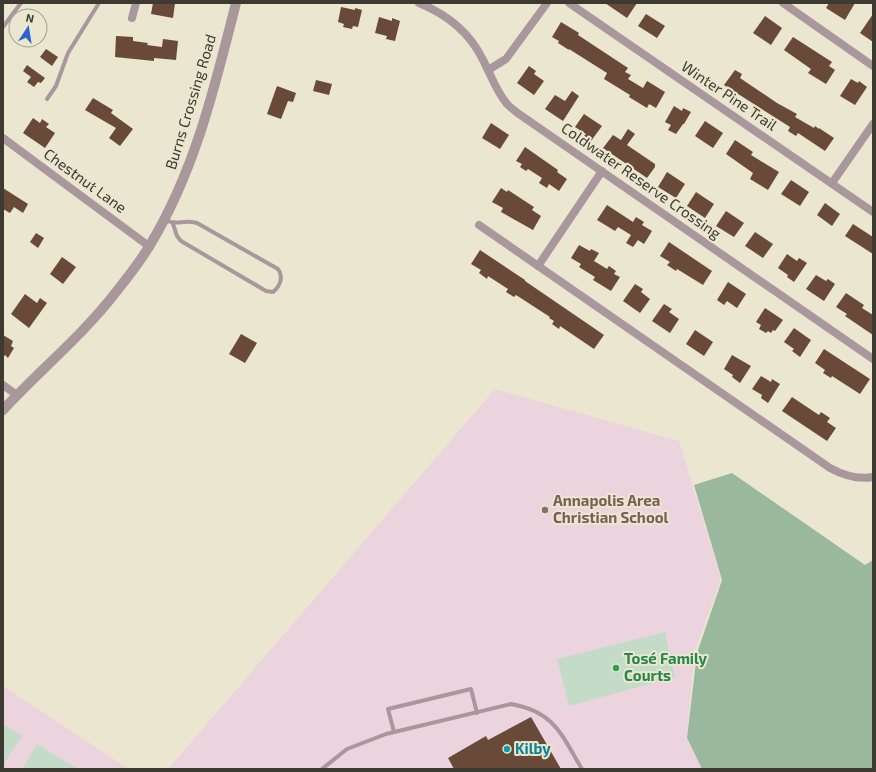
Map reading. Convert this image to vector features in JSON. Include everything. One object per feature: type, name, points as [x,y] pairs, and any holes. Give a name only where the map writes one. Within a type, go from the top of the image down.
[{"type":"street","points":[[132,18],[136,3]]},
{"type":"street","name":"Burns Crossing Road","points":[[3,410],[115,294],[169,222],[205,119],[236,3]]},
{"type":"street","name":"Coldwater Reserve Crossing","points":[[419,3],[442,14],[468,37],[481,56],[501,95],[507,104],[519,114],[873,359]]},
{"type":"street","points":[[488,70],[506,60],[547,3]]},
{"type":"street","name":"Winter Pine Trail","points":[[569,3],[873,212]]},
{"type":"street","points":[[783,3],[873,66]]},
{"type":"street","points":[[832,183],[873,124]]},
{"type":"street","name":"Chestnut Lane","points":[[3,138],[150,247]]},
{"type":"street","points":[[538,266],[602,171]]},
{"type":"street","points":[[479,225],[830,468],[850,476],[860,478],[873,477]]},
{"type":"street","points":[[3,385],[17,395]]},
{"type":"lane","points":[[3,27],[21,3]]},
{"type":"lane","points":[[47,99],[56,86],[68,53],[99,3]]},
{"type":"lane","points":[[185,221],[196,223],[278,269],[282,279],[277,288],[273,292],[266,291],[181,241],[169,222],[185,221]]},
{"type":"lane","points":[[394,732],[388,709],[471,689],[477,712]]},
{"type":"lane","points":[[322,769],[347,749],[394,732],[511,704],[526,707],[548,718],[558,729],[582,769]]},
{"type":"shaded area","name":"Annapolis Area Christian School","points":[[495,389],[679,441],[721,579],[694,653],[687,739],[702,769],[168,769]]},
{"type":"shaded area","points":[[3,686],[129,769],[3,769]]},
{"type":"green space","points":[[732,473],[865,565],[873,560],[873,769],[702,769],[687,738],[697,653],[722,580],[694,485]]},
{"type":"green space","name":"Tosé Family Courts","points":[[665,632],[675,677],[569,706],[557,659]]},
{"type":"green space","points":[[3,724],[22,736],[3,765]]},
{"type":"green space","points":[[37,744],[78,769],[22,769]]},
{"type":"building","points":[[153,3],[175,3],[173,18],[151,14]]},
{"type":"building","points":[[605,3],[637,3],[627,18]]},
{"type":"building","points":[[829,3],[855,3],[845,20],[826,8]]},
{"type":"building","points":[[341,7],[362,10],[358,27],[353,26],[352,29],[343,27],[344,24],[338,22]]},
{"type":"building","points":[[646,14],[665,26],[657,38],[638,26]]},
{"type":"building","points":[[873,14],[873,42],[860,33]]},
{"type":"building","points":[[765,16],[782,28],[771,45],[753,33]]},
{"type":"building","points":[[379,17],[392,21],[392,18],[400,21],[395,41],[386,39],[387,36],[375,33]]},
{"type":"building","points":[[561,22],[628,68],[625,72],[631,75],[628,79],[643,88],[647,81],[665,92],[656,108],[649,104],[647,108],[629,97],[630,95],[604,79],[607,73],[558,43],[559,41],[552,37]]},
{"type":"building","points":[[116,36],[133,37],[133,41],[162,47],[163,39],[178,41],[176,60],[154,58],[154,61],[115,57]]},
{"type":"building","points":[[793,37],[832,62],[829,66],[835,70],[826,84],[808,73],[811,69],[784,50]]},
{"type":"building","points":[[46,49],[58,57],[52,66],[40,57]]},
{"type":"building","points":[[27,65],[45,78],[41,83],[38,82],[34,87],[27,82],[31,77],[23,71]]},
{"type":"building","points":[[529,66],[536,71],[534,74],[544,81],[534,95],[517,83]]},
{"type":"building","points":[[735,70],[742,74],[740,78],[777,103],[797,114],[795,117],[814,128],[815,126],[819,128],[834,138],[825,151],[798,133],[796,136],[788,131],[790,127],[724,85]]},
{"type":"building","points":[[851,79],[858,83],[859,81],[867,87],[855,105],[840,96]]},
{"type":"building","points":[[316,80],[332,84],[329,95],[313,91]]},
{"type":"building","points":[[277,86],[296,93],[293,102],[288,101],[281,119],[267,114]]},
{"type":"building","points":[[572,91],[579,96],[563,121],[545,109],[555,95],[565,101]]},
{"type":"building","points":[[93,98],[113,110],[111,113],[133,129],[120,146],[109,138],[116,128],[85,110]]},
{"type":"building","points":[[674,106],[682,111],[683,108],[691,112],[676,134],[668,130],[671,125],[665,122]]},
{"type":"building","points":[[584,114],[602,126],[591,141],[584,136],[586,134],[575,127]]},
{"type":"building","points":[[33,118],[40,123],[42,119],[49,124],[46,127],[55,133],[45,148],[23,133]]},
{"type":"building","points":[[705,121],[723,133],[713,148],[695,136]]},
{"type":"building","points":[[491,123],[509,135],[500,149],[482,138]]},
{"type":"building","points":[[628,129],[635,134],[627,145],[655,164],[655,167],[647,178],[603,148],[613,135],[621,140]]},
{"type":"building","points":[[735,140],[753,152],[751,155],[779,172],[768,190],[750,179],[753,173],[726,154]]},
{"type":"building","points":[[525,147],[558,170],[557,172],[567,179],[559,191],[549,184],[547,188],[539,183],[542,178],[528,169],[526,171],[520,167],[522,164],[516,161]]},
{"type":"building","points":[[667,172],[685,184],[676,198],[658,187]]},
{"type":"building","points":[[791,180],[809,192],[800,206],[781,194]]},
{"type":"building","points":[[3,188],[28,204],[23,213],[14,207],[10,213],[3,209]]},
{"type":"building","points":[[501,188],[507,192],[508,190],[534,207],[532,210],[541,216],[533,230],[501,212],[503,208],[492,202]]},
{"type":"building","points":[[696,192],[714,204],[705,218],[687,206]]},
{"type":"building","points":[[825,203],[840,214],[832,226],[817,215]]},
{"type":"building","points":[[607,205],[633,222],[636,217],[644,222],[642,225],[652,231],[644,244],[638,240],[633,247],[626,243],[631,235],[618,227],[615,231],[597,220]]},
{"type":"building","points":[[726,211],[744,223],[734,237],[716,226]]},
{"type":"building","points":[[853,224],[873,237],[873,254],[845,236]]},
{"type":"building","points":[[755,232],[773,244],[763,258],[745,246]]},
{"type":"building","points":[[36,233],[44,238],[38,248],[30,242]]},
{"type":"building","points":[[669,242],[712,271],[703,285],[677,269],[676,271],[667,265],[670,262],[660,256]]},
{"type":"building","points":[[579,245],[590,251],[591,249],[599,253],[594,261],[607,269],[609,266],[616,271],[614,274],[620,277],[611,291],[593,280],[595,277],[579,267],[581,264],[571,258]]},
{"type":"building","points":[[480,250],[604,335],[594,349],[560,326],[559,329],[552,324],[554,321],[549,318],[550,317],[516,295],[514,297],[506,292],[508,289],[488,276],[487,279],[479,273],[481,270],[471,264]]},
{"type":"building","points":[[787,254],[797,261],[799,258],[807,263],[794,282],[787,277],[788,275],[778,268]]},
{"type":"building","points":[[62,257],[76,267],[63,284],[50,274]]},
{"type":"building","points":[[816,275],[826,281],[828,279],[835,284],[824,301],[806,289]]},
{"type":"building","points":[[728,282],[746,294],[737,308],[727,301],[724,305],[717,300]]},
{"type":"building","points":[[635,284],[643,289],[641,292],[650,299],[640,313],[623,301]]},
{"type":"building","points":[[846,293],[864,305],[862,308],[873,315],[873,335],[845,316],[847,314],[836,307]]},
{"type":"building","points":[[25,294],[37,303],[40,298],[47,303],[29,328],[11,314]]},
{"type":"building","points":[[664,304],[672,309],[669,312],[679,319],[670,333],[652,321]]},
{"type":"building","points":[[765,308],[783,320],[775,331],[773,330],[771,333],[768,331],[766,333],[759,329],[761,325],[756,322]]},
{"type":"building","points":[[794,328],[811,340],[800,357],[792,351],[794,349],[784,342]]},
{"type":"building","points":[[695,330],[713,342],[704,356],[686,344]]},
{"type":"building","points":[[241,334],[257,343],[245,363],[229,354]]},
{"type":"building","points":[[3,335],[13,341],[11,346],[14,348],[8,358],[5,355],[3,358]]},
{"type":"building","points":[[824,349],[870,379],[860,394],[832,376],[831,378],[823,373],[825,370],[815,363]]},
{"type":"building","points":[[732,355],[751,366],[740,383],[732,377],[733,375],[724,369]]},
{"type":"building","points":[[761,376],[771,382],[772,379],[780,384],[768,403],[761,398],[762,395],[752,389]]},
{"type":"building","points":[[792,397],[819,415],[821,412],[830,418],[827,422],[836,428],[827,441],[782,411]]},
{"type":"building","name":"Kilby","points":[[531,717],[561,769],[454,769],[448,758],[486,736],[488,740]]},
{"type":"place","name":"Annapolis Area Christian School","points":[[545,510]]},
{"type":"place","name":"Tosé Family Courts","points":[[616,668]]},
{"type":"place","name":"Kilby","points":[[507,749]]}]
